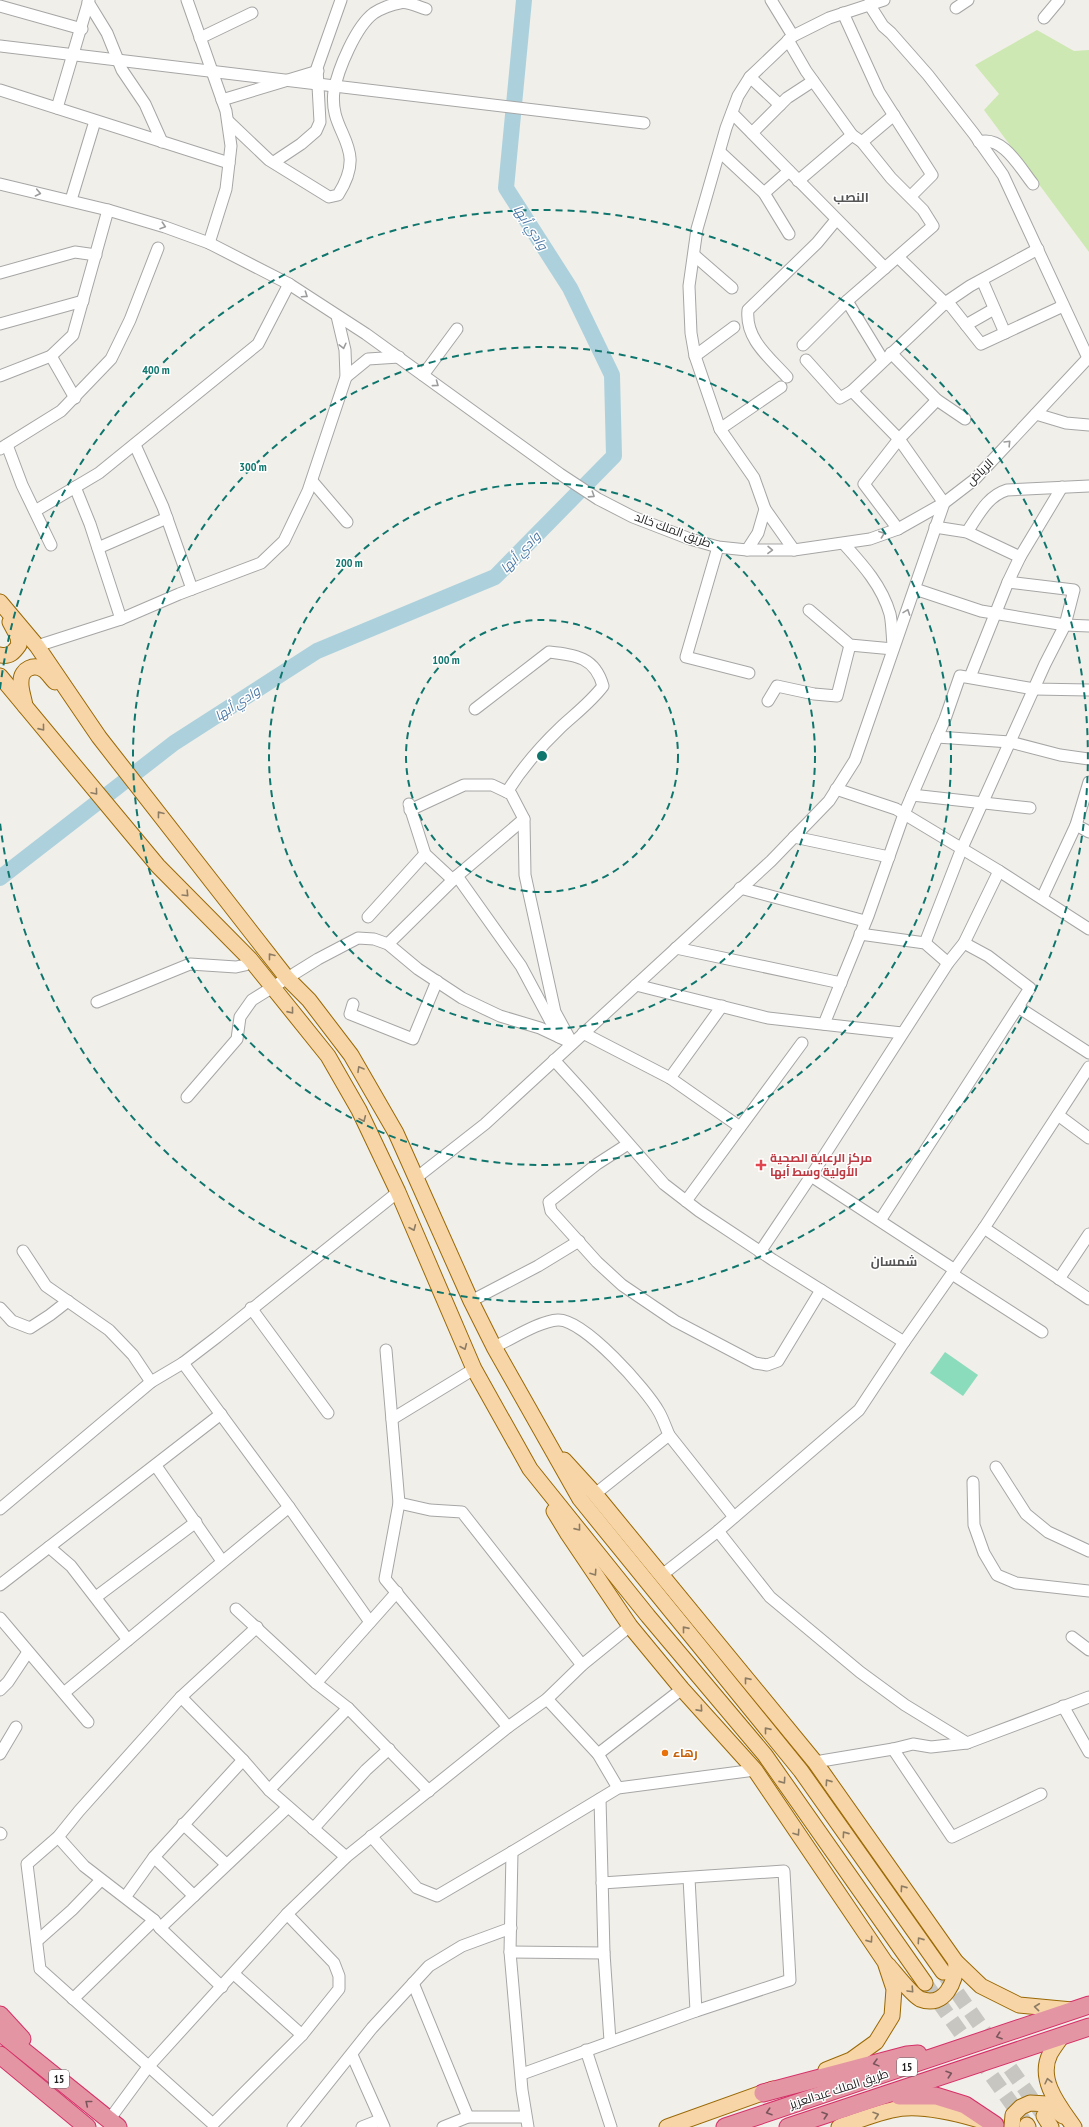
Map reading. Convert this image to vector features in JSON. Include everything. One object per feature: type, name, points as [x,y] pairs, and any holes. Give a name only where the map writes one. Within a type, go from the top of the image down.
[{"type":"highway","name":"طريق الملك عبدالعزيز","points":[[725,2127],[1082,2008]]},
{"type":"highway","points":[[0,2015],[70,2088]]},
{"type":"highway","name":"طريق الملك عبدالعزيز","points":[[788,2127],[1089,2027]]},
{"type":"highway","name":"15","points":[[0,2032],[113,2123]]},
{"type":"highway","points":[[763,2093],[907,2055],[956,2051]]},
{"type":"highway","name":"15","points":[[0,2055],[87,2127]]},
{"type":"highway","points":[[0,2068],[29,2092],[56,2102]]},
{"type":"highway","points":[[844,2109],[904,2095],[936,2096],[966,2105],[1001,2126]]},
{"type":"main road","points":[[0,602],[37,646],[99,738],[287,978],[309,1000],[351,1055],[396,1133],[471,1301],[494,1347],[521,1393],[545,1440],[580,1499],[801,1772],[943,1972]]},
{"type":"main road","points":[[0,606],[18,636],[19,645],[14,653],[5,656],[0,655]]},
{"type":"main road","points":[[25,707],[21,681],[22,673],[28,668],[36,667],[43,669],[79,707]]},
{"type":"main road","points":[[0,676],[158,866],[250,959],[328,1056],[359,1110],[398,1192],[474,1369],[568,1534],[630,1626],[682,1689],[755,1770],[885,1962],[919,1999],[928,2001],[941,1998],[950,1991],[956,1975],[956,1962]]},
{"type":"main road","points":[[545,1440],[595,1494],[815,1762],[956,1962],[981,1986],[1019,2005],[1082,2008]]},
{"type":"main road","points":[[530,1469],[765,1756],[925,1983]]},
{"type":"main road","points":[[689,1610],[740,1697]]},
{"type":"main road","points":[[630,1626],[722,1704]]},
{"type":"main road","points":[[667,2127],[851,2060],[876,2042],[892,2016],[894,1988],[885,1962]]},
{"type":"main road","points":[[1062,2036],[1049,2055],[1046,2066],[1047,2083],[1071,2123]]},
{"type":"main road","points":[[839,2127],[893,2109],[928,2109],[962,2115],[1001,2126],[1021,2107],[1030,2102],[1047,2104],[1071,2123]]},
{"type":"street","points":[[187,0],[222,100],[228,121],[231,146],[226,189],[208,243]]},
{"type":"street","points":[[274,162],[302,144],[316,131],[320,122],[318,71],[341,0]]},
{"type":"street","points":[[771,0],[813,81],[852,135],[862,142],[891,178],[910,196],[933,226],[899,258],[885,268],[847,301],[802,345]]},
{"type":"street","points":[[794,550],[765,509],[754,478],[720,429],[694,356],[691,333],[689,286],[698,229],[732,113],[738,96],[750,77],[791,38],[844,13],[884,0]]},
{"type":"street","points":[[956,8],[968,0]]},
{"type":"street","points":[[1044,18],[1059,0]]},
{"type":"street","points":[[57,108],[82,29],[89,1]]},
{"type":"street","points":[[89,1],[107,33],[122,70],[145,104],[162,142]]},
{"type":"street","points":[[228,121],[274,162],[329,196],[338,195],[346,183],[351,164],[350,153],[345,136],[336,120],[334,92],[346,53],[365,21],[374,13],[401,2],[426,9]]},
{"type":"street","points":[[3,4],[82,29]]},
{"type":"street","points":[[869,4],[882,26],[891,33],[928,75],[1003,175],[1063,306],[1089,358]]},
{"type":"street","points":[[200,38],[252,13]]},
{"type":"street","points":[[844,13],[879,92],[932,176],[910,196]]},
{"type":"street","points":[[0,46],[644,123]]},
{"type":"street","points":[[222,100],[318,71]]},
{"type":"street","points":[[750,77],[780,105]]},
{"type":"street","points":[[752,134],[780,105],[813,81]]},
{"type":"street","points":[[0,90],[229,163]]},
{"type":"street","points":[[732,113],[885,268]]},
{"type":"street","points":[[862,142],[894,115]]},
{"type":"street","points":[[71,200],[95,121]]},
{"type":"street","points":[[798,180],[852,135]]},
{"type":"street","points":[[979,142],[987,140],[1000,144],[1033,184]]},
{"type":"street","points":[[720,152],[764,193],[789,234]]},
{"type":"street","points":[[764,193],[789,171]]},
{"type":"street","name":"طريق الملك خالد","points":[[0,184],[71,200],[165,227],[208,243],[289,284],[399,357],[560,474],[598,499],[633,517],[690,539],[718,547],[747,550],[794,550],[844,544]]},
{"type":"street","points":[[0,376],[51,356],[73,335],[108,210]]},
{"type":"street","points":[[787,377],[751,335],[747,320],[748,310],[816,243],[836,220]]},
{"type":"street","points":[[51,545],[4,447],[61,411],[111,359],[130,320],[158,248]]},
{"type":"street","points":[[806,360],[840,398],[852,391],[887,356],[945,303],[982,280],[1038,249]]},
{"type":"street","points":[[0,273],[75,252],[96,255]]},
{"type":"street","points":[[694,255],[732,288]]},
{"type":"street","points":[[899,258],[945,303],[951,306],[981,344],[1063,306]]},
{"type":"street","points":[[982,280],[1005,333]]},
{"type":"street","points":[[35,511],[99,473],[258,344],[289,284]]},
{"type":"street","points":[[0,324],[83,301]]},
{"type":"street","points":[[847,301],[887,356],[937,400],[965,419]]},
{"type":"street","points":[[966,326],[994,309]]},
{"type":"street","points":[[37,646],[121,619],[192,589],[262,563],[284,541],[312,481],[346,377],[345,350],[337,316]]},
{"type":"street","points":[[694,356],[734,327]]},
{"type":"street","points":[[423,374],[457,329]]},
{"type":"street","points":[[51,356],[75,398]]},
{"type":"street","points":[[346,377],[368,359],[399,357]]},
{"type":"street","name":"الرياض","points":[[844,544],[870,539],[898,529],[944,503],[974,480],[1089,358]]},
{"type":"street","points":[[720,429],[781,387]]},
{"type":"street","points":[[416,1178],[485,1124],[771,861],[829,801],[855,760],[944,503],[899,439],[852,391]]},
{"type":"street","points":[[898,529],[864,484],[899,439],[937,400]]},
{"type":"street","points":[[1036,414],[1066,423],[1089,424]]},
{"type":"street","points":[[135,445],[167,518],[192,589]]},
{"type":"street","points":[[312,481],[347,522]]},
{"type":"street","points":[[967,532],[990,499],[998,493],[1007,490],[1089,486]]},
{"type":"street","points":[[75,487],[98,548],[121,619]]},
{"type":"street","points":[[970,677],[1020,556],[1062,487]]},
{"type":"street","points":[[747,550],[758,533],[765,509]]},
{"type":"street","points":[[98,548],[167,518]]},
{"type":"street","points":[[935,528],[967,532],[1020,556]]},
{"type":"street","points":[[844,544],[863,565],[882,592],[890,615],[893,649]]},
{"type":"street","points":[[718,547],[686,657],[749,673]]},
{"type":"street","points":[[925,943],[962,848],[1034,688],[1065,626],[1074,590],[1008,582]]},
{"type":"street","points":[[915,589],[981,611],[1065,626],[1089,626]]},
{"type":"street","points":[[809,610],[850,645],[893,649]]},
{"type":"street","points":[[768,701],[777,686],[814,694],[837,696],[850,645]]},
{"type":"street","points":[[475,708],[549,652],[570,654],[588,661],[599,673],[603,686],[596,696],[560,728],[522,768],[507,792]]},
{"type":"street","points":[[824,1024],[865,921],[904,814],[937,737],[960,676],[1034,688],[1089,690]]},
{"type":"street","points":[[937,737],[1010,742],[1060,754],[1089,759]]},
{"type":"street","points":[[1042,898],[1076,825],[1089,782]]},
{"type":"street","points":[[559,1037],[521,966],[455,878],[425,854],[410,807],[464,785],[492,785],[511,794],[524,818],[525,875],[555,1012],[572,1043]]},
{"type":"street","points":[[836,789],[896,808],[999,871],[1089,929]]},
{"type":"street","points":[[912,795],[1030,808]]},
{"type":"street","points":[[388,944],[455,878],[524,818]]},
{"type":"street","points":[[1076,825],[1089,832]]},
{"type":"street","points":[[794,837],[889,857]]},
{"type":"street","points":[[368,917],[425,854]]},
{"type":"street","points":[[760,1252],[812,1176],[948,963],[964,943],[999,871]]},
{"type":"street","points":[[740,888],[865,921]]},
{"type":"street","points":[[860,934],[925,943],[948,963]]},
{"type":"street","points":[[187,1097],[237,1039],[240,1017],[252,1000],[273,989],[287,978],[358,938],[374,939],[388,944],[418,969],[462,998],[500,1016],[540,1028],[572,1043]]},
{"type":"street","points":[[881,1219],[1030,988],[988,956],[964,943]]},
{"type":"street","points":[[676,948],[840,983]]},
{"type":"street","points":[[97,1002],[190,964],[236,967],[245,965],[250,959]]},
{"type":"street","points":[[353,1004],[350,1014],[413,1039],[437,981]]},
{"type":"street","points":[[636,985],[768,1018],[902,1033]]},
{"type":"street","points":[[670,1078],[722,1006]]},
{"type":"street","points":[[1018,1007],[1089,1053]]},
{"type":"street","points":[[583,1034],[670,1078],[740,1127]]},
{"type":"street","points":[[686,1201],[802,1043]]},
{"type":"street","points":[[554,1060],[664,1184],[760,1252],[904,1342]]},
{"type":"street","points":[[662,1575],[718,1531],[859,1410],[904,1342],[984,1228],[1089,1067]]},
{"type":"street","points":[[1058,1116],[1089,1138]]},
{"type":"street","points":[[628,1144],[597,1164],[549,1202],[551,1210],[579,1242],[597,1262],[622,1285],[675,1321],[755,1363],[767,1365],[778,1361],[821,1290]]},
{"type":"street","points":[[812,1176],[881,1219],[954,1272],[1042,1332]]},
{"type":"street","points":[[0,1509],[151,1382],[183,1363],[398,1192]]},
{"type":"street","points":[[984,1228],[1089,1299]]},
{"type":"street","points":[[1059,1279],[1089,1234]]},
{"type":"street","points":[[471,1301],[538,1266],[579,1242]]},
{"type":"street","points":[[23,1251],[46,1286],[108,1330],[133,1355],[151,1382]]},
{"type":"street","points":[[0,1308],[12,1321],[30,1328],[50,1316],[68,1301]]},
{"type":"street","points":[[251,1308],[328,1413]]},
{"type":"street","points":[[494,1347],[548,1322],[566,1320],[583,1330],[606,1350],[636,1381],[659,1412],[669,1435],[734,1517]]},
{"type":"street","points":[[386,1350],[399,1503],[385,1579],[508,1727]]},
{"type":"street","points":[[183,1363],[289,1507],[370,1622]]},
{"type":"street","points":[[392,1419],[474,1369]]},
{"type":"street","points":[[0,1584],[156,1466],[221,1414]]},
{"type":"street","points":[[595,1494],[669,1435]]},
{"type":"street","points":[[156,1466],[222,1561]]},
{"type":"street","points":[[996,1467],[1026,1514],[1048,1532],[1089,1551]]},
{"type":"street","points":[[973,1482],[974,1525],[984,1553],[997,1575],[1016,1583],[1089,1591]]},
{"type":"street","points":[[399,1503],[430,1510],[462,1512],[582,1665]]},
{"type":"street","points":[[65,1692],[289,1507]]},
{"type":"street","points":[[96,1597],[196,1522]]},
{"type":"street","points":[[718,1531],[770,1597],[904,1705],[967,1743]]},
{"type":"street","points":[[48,1547],[71,1566],[128,1640]]},
{"type":"street","points":[[316,1683],[397,1592]]},
{"type":"street","points":[[236,1609],[316,1683],[348,1708],[429,1791]]},
{"type":"street","points":[[0,1618],[28,1652],[65,1692],[88,1722]]},
{"type":"street","points":[[113,2123],[148,2067],[287,1914],[346,1857],[508,1727],[547,1699],[582,1665],[630,1626]]},
{"type":"street","points":[[257,1627],[181,1697],[58,1836],[27,1864],[40,1968],[213,2124],[302,2035],[338,1989],[339,1976],[334,1963],[287,1914]]},
{"type":"street","points":[[1072,1637],[1089,1650]]},
{"type":"street","points":[[0,1690],[8,1682],[28,1652]]},
{"type":"street","points":[[598,1754],[682,1689]]},
{"type":"street","points":[[181,1697],[243,1760],[269,1790],[346,1857]]},
{"type":"street","points":[[815,1762],[893,1749],[913,1744],[931,1746],[967,1743],[1089,1697]]},
{"type":"street","points":[[547,1699],[598,1754],[618,1788]]},
{"type":"street","points":[[1063,1706],[1089,1752]]},
{"type":"street","points":[[269,1790],[348,1708]]},
{"type":"street","points":[[0,1754],[16,1727]]},
{"type":"street","points":[[313,1829],[366,1770],[388,1749]]},
{"type":"street","points":[[893,1749],[952,1837],[1041,1794]]},
{"type":"street","points":[[126,1896],[154,1856],[243,1760]]},
{"type":"street","points":[[371,1836],[417,1888],[437,1896],[618,1788],[755,1770]]},
{"type":"street","points":[[600,1799],[604,1953],[610,2041]]},
{"type":"street","points":[[73,1998],[157,1924],[194,1896],[226,1864],[288,1807]]},
{"type":"street","points":[[183,1824],[226,1864]]},
{"type":"street","points":[[58,1836],[84,1866],[126,1896],[222,1987]]},
{"type":"street","points":[[444,2127],[468,2117],[526,2122],[510,1952],[512,1852]]},
{"type":"street","points":[[154,1856],[194,1896]]},
{"type":"street","points":[[522,2074],[610,2041],[790,1980],[784,1871],[602,1883]]},
{"type":"street","points":[[689,1878],[696,2011]]},
{"type":"street","points":[[37,1941],[72,1910],[102,1880]]},
{"type":"street","points":[[293,2127],[352,2055],[372,2028],[429,1966],[462,1946],[511,1928]]},
{"type":"street","points":[[510,1952],[604,1953]]},
{"type":"street","points":[[234,1974],[302,2035]]},
{"type":"street","points":[[413,1982],[468,2117]]},
{"type":"street","points":[[586,2050],[611,2127]]},
{"type":"street","points":[[352,2055],[382,2123],[362,2127]]},
{"type":"green space","points":[[1037,30],[1074,51],[1089,50],[1089,252],[984,110],[999,94],[975,65]]},
{"type":"green space","points":[[945,1352],[978,1375],[963,1396],[930,1373]]},
{"type":"waterway","name":"وادي أبها","points":[[0,878],[174,743],[317,651],[495,577],[614,456],[612,375],[570,288],[506,188],[524,0]]},
{"type":"tunnel","points":[[944,1974],[1041,2112]]},
{"type":"tunnel","points":[[925,1983],[1027,2125]]},
{"type":"place","name":"مركز الرعاية الصحية الأولية وسط أبها","points":[[761,1165]]},
{"type":"place","name":"رهاء","points":[[665,1753]]},
{"type":"district","name":"النصب","points":[[851,197]]},
{"type":"district","name":"شمسان","points":[[894,1261]]}]
